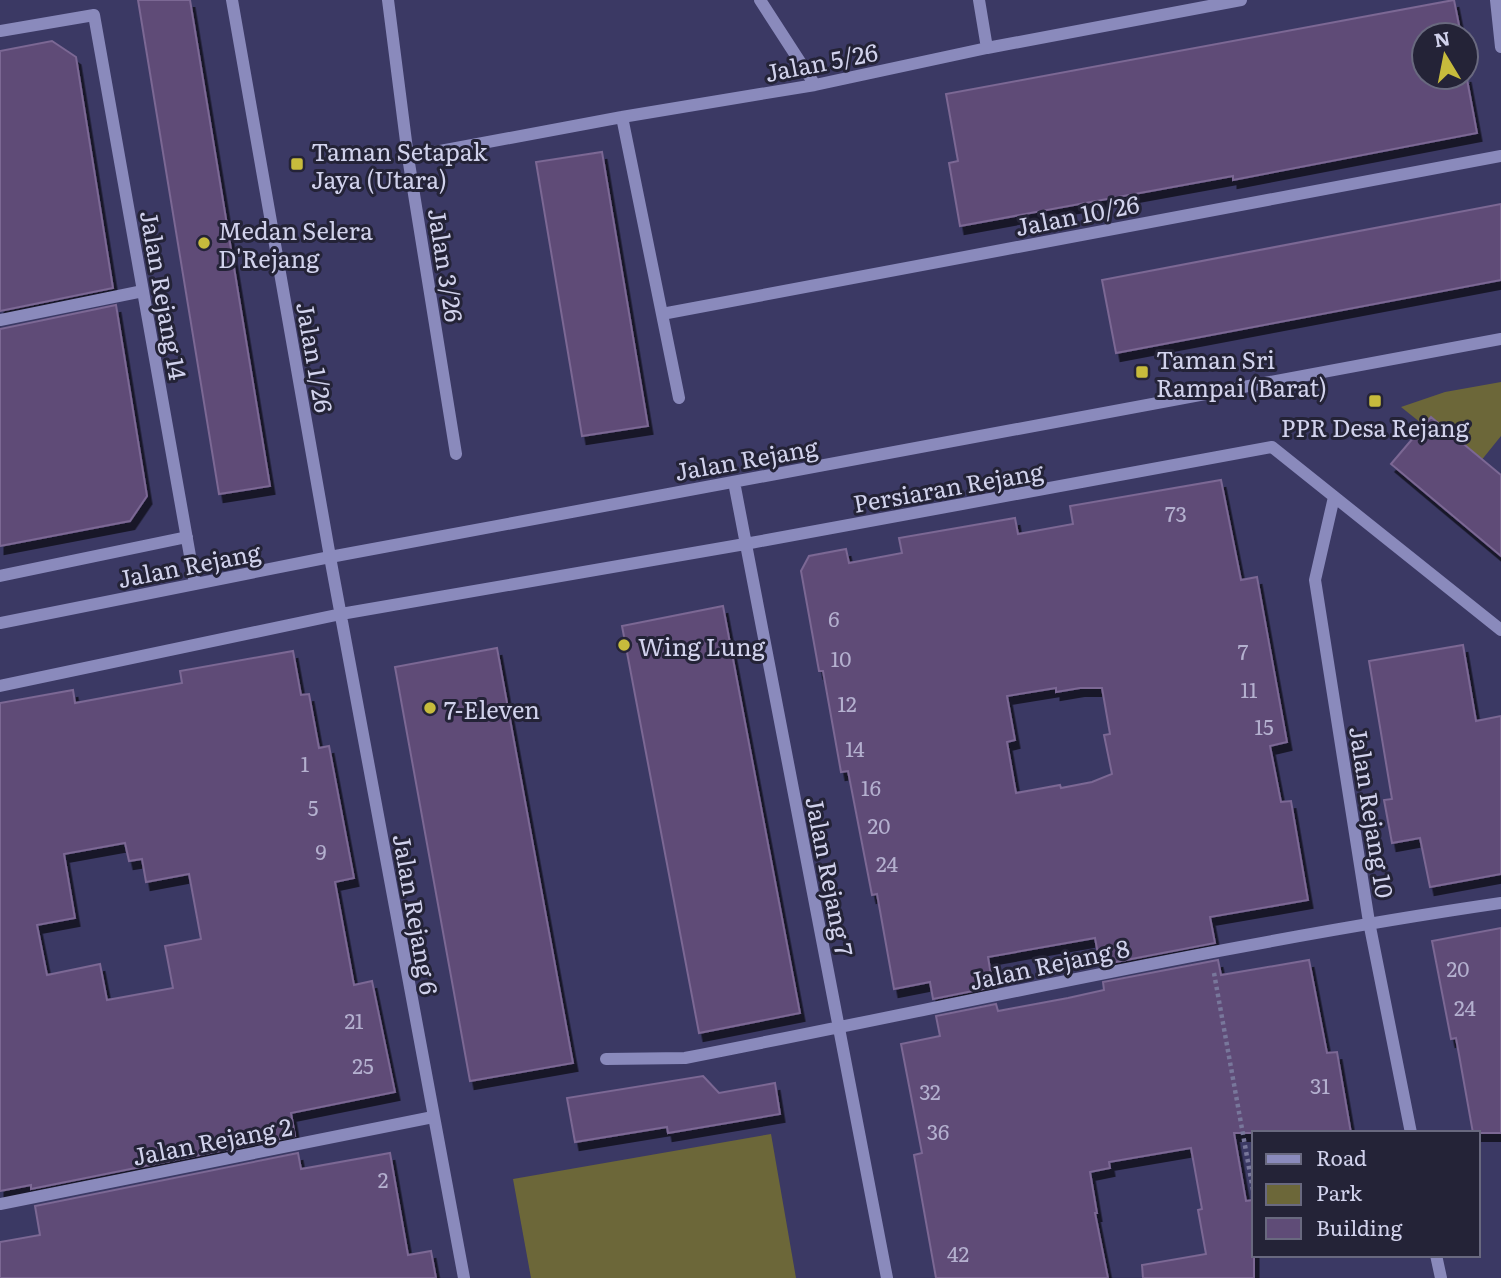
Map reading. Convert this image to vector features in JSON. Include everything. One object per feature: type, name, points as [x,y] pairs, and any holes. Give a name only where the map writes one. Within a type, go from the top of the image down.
[{"type":"street","name":"Jalan 1/26","points":[[232,0],[330,557]]},
{"type":"street","name":"Jalan 3/26","points":[[388,0],[408,157],[456,454]]},
{"type":"street","points":[[760,0],[815,85]]},
{"type":"street","points":[[979,0],[987,48]]},
{"type":"street","name":"Jalan 5/26","points":[[408,157],[622,117],[815,85],[1185,5],[1241,0]]},
{"type":"street","points":[[1496,0],[1501,47]]},
{"type":"street","name":"Jalan Rejang 14","points":[[0,31],[94,15],[195,584]]},
{"type":"street","points":[[622,117],[679,398]]},
{"type":"street","name":"Jalan 10/26","points":[[662,314],[1501,156]]},
{"type":"street","points":[[0,320],[143,291]]},
{"type":"street","name":"Jalan Rejang","points":[[0,623],[330,557],[1501,339]]},
{"type":"street","name":"Persiaran Rejang","points":[[0,686],[341,614],[745,544],[1272,447],[1501,630]]},
{"type":"street","name":"Jalan Rejang 7","points":[[734,482],[887,1278]]},
{"type":"street","name":"Jalan Rejang 10","points":[[1334,496],[1315,580],[1368,922],[1411,1131]]},
{"type":"street","points":[[0,576],[187,537]]},
{"type":"street","name":"Jalan Rejang 6","points":[[330,557],[464,1278]]},
{"type":"street","name":"Jalan Rejang 8","points":[[606,1059],[685,1058],[1210,951],[1368,922],[1501,902]]},
{"type":"street","name":"Jalan Rejang 2","points":[[0,1204],[433,1117]]},
{"type":"street","points":[[1436,1257],[1441,1278]]},
{"type":"path","points":[[1210,951],[1252,1184]]},
{"type":"green space","points":[[1501,382],[1501,436],[1476,467],[1401,407],[1445,392]]},
{"type":"green space","points":[[771,1134],[796,1278],[531,1278],[513,1179]]},
{"type":"building","name":"Medan Selera D'Rejang","points":[[138,0],[190,0],[270,486],[219,494]]},
{"type":"building","points":[[1454,0],[1458,21],[1410,21],[1410,91],[1469,91],[1477,133],[1233,180],[1233,176],[960,226],[949,163],[958,161],[946,94]]},
{"type":"building","points":[[52,41],[76,57],[113,288],[0,311],[0,51]]},
{"type":"building","points":[[602,152],[648,426],[582,436],[536,162]]},
{"type":"building","points":[[1501,204],[1501,280],[1116,353],[1102,280]]},
{"type":"building","points":[[116,305],[147,496],[130,521],[0,546],[0,329]]},
{"type":"building","points":[[1431,417],[1501,475],[1501,556],[1391,464]]},
{"type":"building","points":[[1221,480],[1241,580],[1257,577],[1287,742],[1270,746],[1281,802],[1291,801],[1308,900],[1210,917],[1215,943],[1100,965],[1095,938],[988,957],[993,987],[933,999],[930,982],[894,989],[877,894],[872,895],[848,771],[841,772],[801,571],[809,556],[846,549],[849,563],[902,553],[899,538],[1015,518],[1018,534],[1073,524],[1070,506]],"holes":[[[1056,688],[1056,692],[1102,688],[1110,734],[1104,735],[1112,774],[1092,782],[1016,793],[1007,742],[1015,740],[1007,696]]]},
{"type":"building","points":[[723,606],[800,1013],[699,1033],[622,626]]},
{"type":"building","points":[[1463,645],[1476,721],[1501,716],[1501,874],[1430,887],[1420,838],[1392,843],[1384,800],[1392,799],[1369,661]]},
{"type":"building","points":[[497,648],[573,1063],[470,1081],[395,667]]},
{"type":"building","points":[[293,651],[301,695],[309,694],[319,748],[329,746],[354,878],[335,882],[354,985],[372,981],[395,1092],[291,1113],[295,1136],[31,1189],[31,1185],[0,1191],[0,703],[73,690],[75,703],[182,683],[180,671]],"holes":[[[125,843],[129,861],[142,859],[146,882],[189,874],[201,939],[165,946],[173,988],[107,1000],[100,964],[47,975],[37,925],[75,918],[64,854]]]},
{"type":"building","points":[[1501,928],[1501,1133],[1473,1131],[1456,1038],[1451,1039],[1432,941]]},
{"type":"building","points":[[1218,960],[1221,975],[1309,960],[1327,1053],[1337,1052],[1351,1131],[1234,1133],[1246,1201],[1252,1200],[1254,1278],[1143,1278],[1142,1265],[1206,1254],[1198,1210],[1202,1209],[1191,1148],[1109,1162],[1110,1168],[1090,1172],[1108,1278],[936,1278],[914,1155],[922,1153],[901,1044],[940,1036],[936,1016],[996,1004],[998,1011],[1068,998],[1104,990],[1103,982]]},
{"type":"building","points":[[703,1076],[719,1093],[775,1083],[780,1114],[668,1133],[667,1127],[575,1142],[567,1098]]},
{"type":"building","points":[[298,1153],[301,1169],[390,1153],[408,1255],[431,1251],[436,1278],[0,1278],[0,1242],[40,1235],[35,1206]]},
{"type":"place","name":"Taman Setapak Jaya (Utara)","points":[[297,164]]},
{"type":"place","name":"Medan Selera D'Rejang","points":[[204,243]]},
{"type":"place","name":"Taman Sri Rampai (Barat)","points":[[1142,372]]},
{"type":"place","name":"PPR Desa Rejang","points":[[1375,401]]},
{"type":"place","name":"Wing Lung","points":[[624,645]]},
{"type":"place","name":"7-Eleven","points":[[430,708]]}]
